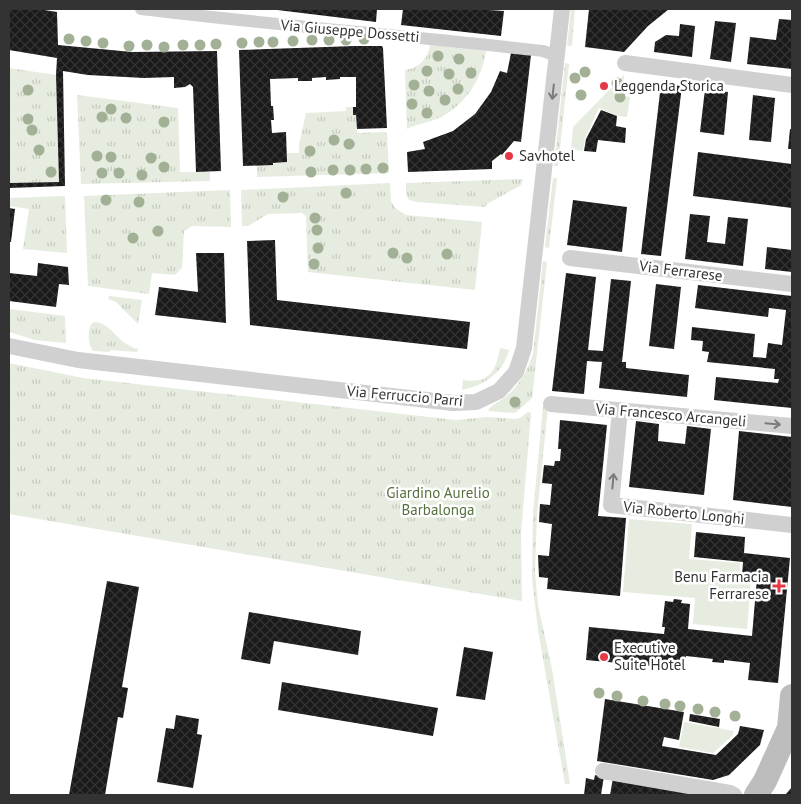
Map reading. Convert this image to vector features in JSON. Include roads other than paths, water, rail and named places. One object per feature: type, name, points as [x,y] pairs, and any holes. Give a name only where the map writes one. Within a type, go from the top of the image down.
[{"type":"main road","points":[[756,795],[765,781],[789,728],[792,696]]},
{"type":"street","name":"Via Giuseppe Dossetti","points":[[141,9],[532,49],[557,56]]},
{"type":"street","name":"Via Ferruccio Parri","points":[[9,346],[78,360],[453,403],[476,402],[499,390],[516,372],[524,348],[562,9]]},
{"type":"street","points":[[625,63],[792,85]]},
{"type":"street","name":"Via Ferrarese","points":[[570,258],[792,284]]},
{"type":"street","name":"Via Francesco Arcangeli","points":[[550,404],[792,426]]},
{"type":"street","name":"Via Roberto Longhi","points":[[620,410],[611,505],[792,525]]},
{"type":"street","points":[[603,771],[734,795]]},
{"type":"place","name":"Leggenda Storica","points":[[604,86]]},
{"type":"place","name":"Savhotel","points":[[509,156]]},
{"type":"place","name":"Benu Farmacia Ferrarese","points":[[779,586]]},
{"type":"place","name":"Executive Suite Hotel","points":[[604,657]]},
{"type":"park label","name":"Giardino Aurelio Barbalonga","points":[[438,502]]}]
